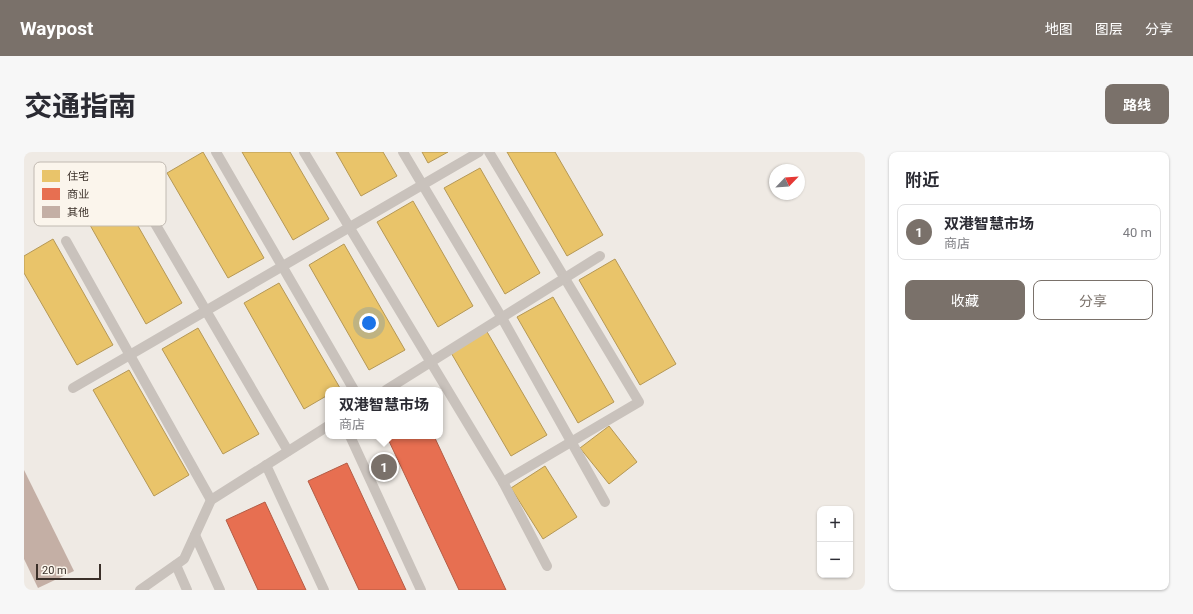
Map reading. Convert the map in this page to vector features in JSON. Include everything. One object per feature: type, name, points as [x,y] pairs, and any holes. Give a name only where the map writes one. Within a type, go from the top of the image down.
[{"type":"lane","points":[[216,152],[352,387]]},
{"type":"lane","points":[[304,152],[504,482],[547,566]]},
{"type":"lane","points":[[403,152],[502,318],[605,502]]},
{"type":"lane","points":[[73,388],[480,152]]},
{"type":"lane","points":[[489,152],[639,402],[504,482]]},
{"type":"lane","points":[[156,226],[288,451]]},
{"type":"lane","points":[[66,240],[211,500]]},
{"type":"lane","points":[[391,387],[600,256]]},
{"type":"lane","points":[[140,590],[184,559],[211,500],[325,428]]},
{"type":"lane","points":[[351,439],[421,590]]},
{"type":"lane","points":[[266,465],[324,590]]},
{"type":"lane","points":[[195,535],[220,590]]},
{"type":"lane","points":[[176,565],[187,590]]},
{"type":"building: 住宅","points":[[203,152],[264,258],[228,278],[167,173]]},
{"type":"building: 住宅","points":[[242,152],[290,152],[329,219],[293,240]]},
{"type":"building: 住宅","points":[[336,152],[383,152],[397,176],[361,196]]},
{"type":"building: 住宅","points":[[422,152],[448,152],[428,163]]},
{"type":"building: 住宅","points":[[507,152],[555,152],[603,235],[567,256]]},
{"type":"building: 住宅","points":[[480,168],[540,273],[505,294],[444,188]]},
{"type":"building: 住宅","points":[[413,201],[473,306],[438,327],[377,222]]},
{"type":"building: 住宅","points":[[91,226],[138,226],[182,303],[146,324]]},
{"type":"building: 住宅","points":[[53,239],[113,345],[77,365],[24,273],[24,256]]},
{"type":"building: 住宅","points":[[344,244],[405,350],[369,370],[309,265]]},
{"type":"building: 住宅","points":[[615,259],[676,364],[640,385],[579,280]]},
{"type":"building: 住宅","points":[[279,283],[339,387],[325,387],[325,397],[304,409],[244,303]]},
{"type":"building: 住宅","points":[[553,297],[614,402],[578,423],[517,317]]},
{"type":"building: 住宅","points":[[198,328],[259,434],[223,454],[162,349]]},
{"type":"building: 住宅","points":[[486,330],[547,435],[511,456],[450,351]]},
{"type":"building: 住宅","points":[[129,370],[189,475],[154,496],[93,390]]},
{"type":"building: 住宅","points":[[609,426],[637,462],[609,484],[580,448]]},
{"type":"building: 住宅","points":[[545,466],[577,517],[543,539],[511,488]]},
{"type":"building: 商业","points":[[388,439],[435,439],[506,590],[459,590]]},
{"type":"building: 商业","points":[[347,463],[406,590],[359,590],[308,481]]},
{"type":"building: 商业","points":[[265,502],[306,590],[258,590],[226,520]]},
{"type":"building: 其他","points":[[24,470],[74,571],[38,588],[24,559]]},
{"type":"place","name":"双港智慧市场","points":[[384,467]]}]
